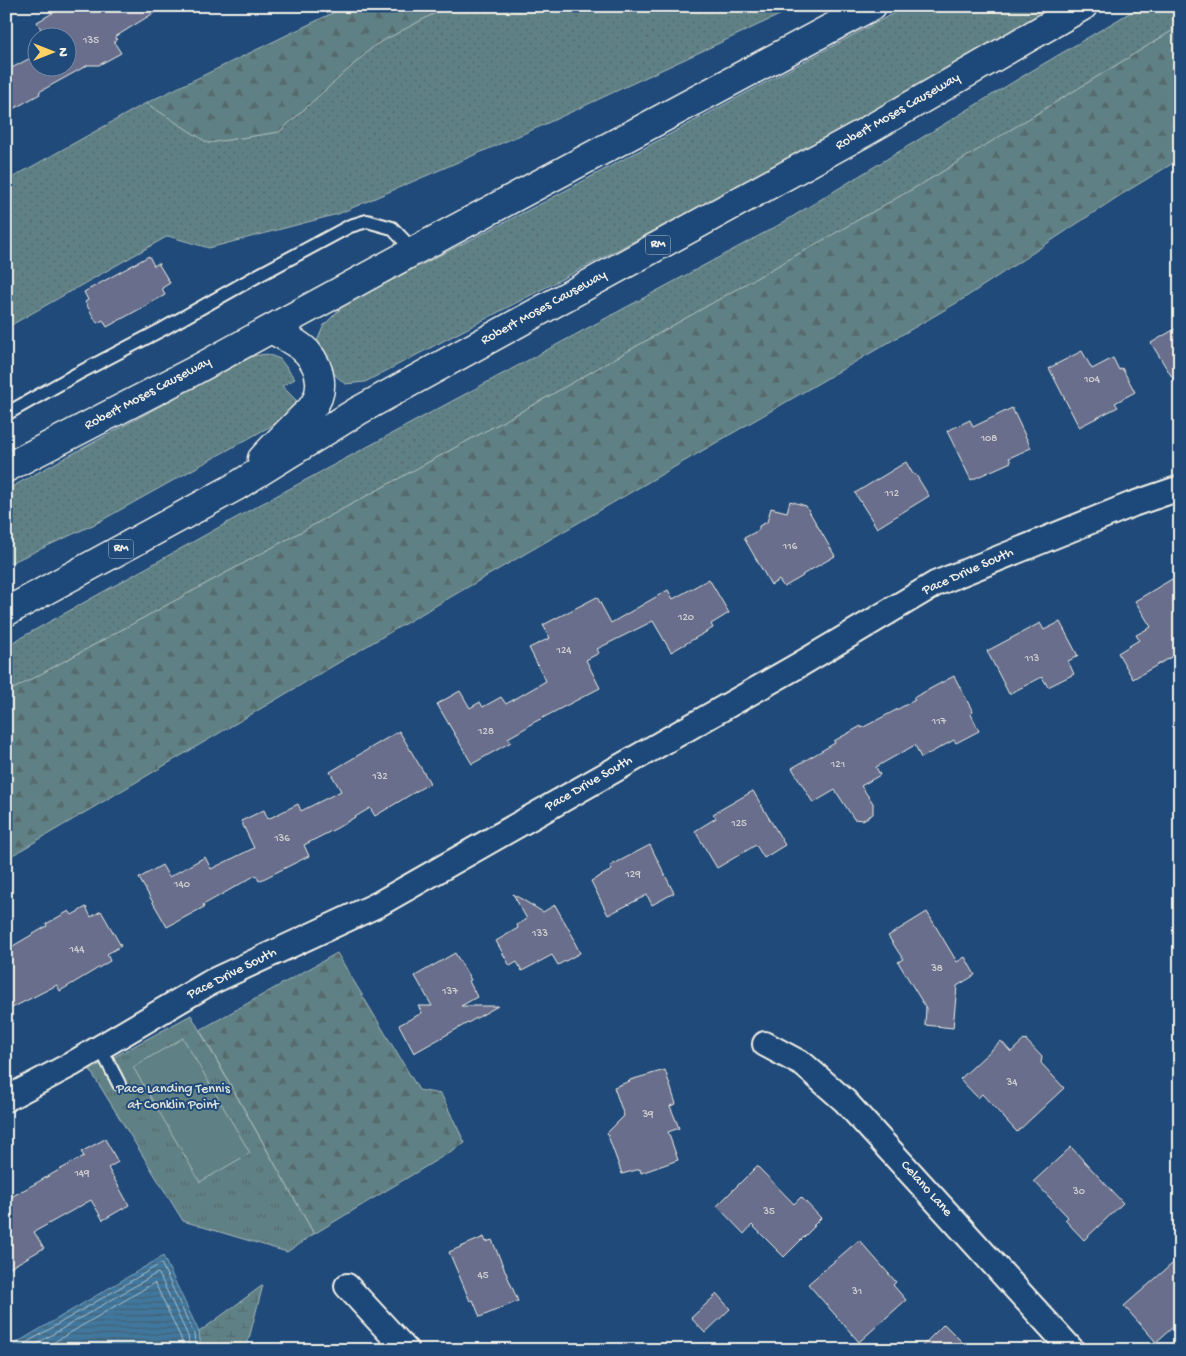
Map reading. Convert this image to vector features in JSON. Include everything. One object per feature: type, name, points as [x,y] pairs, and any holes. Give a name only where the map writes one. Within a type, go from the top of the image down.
[{"type":"highway","name":"Robert Moses Causeway","points":[[6,468],[271,329],[872,6]]},
{"type":"highway","name":"Robert Moses Causeway","points":[[6,612],[235,487],[358,411],[865,132],[1083,6]]},
{"type":"highway","points":[[235,487],[312,408],[319,396],[321,384],[314,362],[296,343],[271,329]]},
{"type":"street","name":"Pace Drive South","points":[[6,1099],[211,982],[377,905],[799,665],[935,584],[1133,504],[1180,488]]},
{"type":"street","name":"Celano Lane","points":[[765,1044],[804,1065],[845,1100],[1072,1350]]},
{"type":"street","points":[[347,1286],[406,1350]]},
{"type":"lane","points":[[6,414],[350,226],[366,221],[392,228],[414,251]]},
{"type":"lane","points":[[100,1047],[119,1084]]},
{"type":"green space","points":[[347,6],[448,6],[375,45],[279,132],[208,143],[146,103]]},
{"type":"green space","points":[[448,6],[799,6],[539,127],[338,214],[209,248],[168,236],[6,328],[6,181],[146,103],[208,143],[279,132],[375,45]]},
{"type":"green space","points":[[907,6],[1061,6],[703,205],[365,382],[345,384],[335,375],[316,343],[324,325],[345,304],[548,200]]},
{"type":"green space","points":[[1141,6],[1180,6],[1180,26],[932,178],[535,404],[6,693],[6,646],[250,510],[777,226]]},
{"type":"green space","points":[[1180,26],[1180,159],[1119,196],[960,301],[394,630],[6,859],[6,693],[535,404],[932,178]]},
{"type":"green space","points":[[267,354],[280,359],[295,379],[282,386],[299,403],[296,412],[95,524],[6,565],[6,490],[252,356]]},
{"type":"green space","points":[[337,953],[419,1090],[441,1094],[465,1143],[314,1234],[200,1030]]},
{"type":"green space","name":"Pace Landing Tennis at Conklin Point","points":[[191,1015],[314,1234],[287,1252],[183,1221],[90,1070]]},
{"type":"green space","points":[[183,1038],[250,1153],[200,1182],[133,1067]]},
{"type":"green space","points":[[263,1285],[246,1350],[201,1350],[199,1332]]},
{"type":"water","points":[[163,1256],[199,1332],[201,1350],[6,1350],[6,1349]]},
{"type":"building","points":[[65,6],[165,6],[115,37],[117,40],[114,42],[121,53],[99,65],[88,65],[78,71],[78,28],[40,28],[37,22]]},
{"type":"building","points":[[28,59],[28,78],[64,78],[6,113],[6,71]]},
{"type":"building","points":[[149,256],[154,266],[158,263],[170,283],[162,288],[165,295],[107,327],[103,320],[97,323],[85,302],[88,300],[84,292]]},
{"type":"building","points":[[1180,326],[1180,390],[1151,343]]},
{"type":"building","points":[[1082,351],[1092,369],[1113,358],[1119,370],[1122,368],[1135,392],[1115,403],[1118,407],[1079,427],[1049,368]]},
{"type":"building","points":[[1012,408],[1031,448],[1009,458],[1011,462],[971,480],[947,431],[970,420],[973,427]]},
{"type":"building","points":[[906,462],[929,496],[877,528],[855,493]]},
{"type":"building","points":[[790,501],[806,506],[835,556],[784,587],[779,580],[771,585],[744,538],[759,530],[759,526],[767,522],[771,508],[787,512]]},
{"type":"building","points":[[709,579],[729,613],[711,624],[713,628],[671,652],[653,621],[597,649],[599,653],[586,660],[600,688],[529,725],[508,738],[511,742],[472,764],[437,704],[460,691],[470,708],[480,702],[483,707],[501,697],[506,704],[546,681],[529,648],[550,638],[543,625],[597,597],[611,623],[668,590],[673,599]]},
{"type":"building","points":[[1172,579],[1180,592],[1180,652],[1133,679],[1118,653],[1139,640],[1136,635],[1151,627],[1135,601]]},
{"type":"building","points":[[1060,622],[1078,656],[1068,661],[1074,674],[1048,687],[1042,677],[1009,694],[987,651],[1040,623],[1044,630]]},
{"type":"building","points":[[954,676],[973,712],[971,714],[979,731],[956,743],[954,740],[921,758],[915,745],[876,767],[880,775],[861,786],[873,803],[873,814],[863,820],[854,819],[835,790],[813,803],[792,768],[835,743],[834,741],[915,700],[913,698]]},
{"type":"building","points":[[399,731],[430,783],[375,816],[370,808],[304,845],[309,856],[259,881],[256,875],[167,927],[139,878],[162,865],[169,877],[205,857],[211,869],[254,848],[241,821],[264,810],[268,819],[298,804],[301,811],[341,791],[330,772]]},
{"type":"building","points":[[753,791],[785,845],[764,858],[756,845],[717,868],[695,831],[716,818],[713,814]]},
{"type":"building","points":[[650,845],[674,893],[652,905],[647,895],[608,915],[591,881],[612,870],[610,866]]},
{"type":"building","points":[[513,894],[543,912],[555,905],[575,940],[580,953],[558,965],[552,955],[522,971],[517,962],[510,966],[496,941],[518,928],[517,925],[527,919]]},
{"type":"building","points":[[86,907],[91,917],[101,911],[121,946],[107,954],[110,961],[60,991],[57,985],[6,1011],[6,950],[69,911],[72,915]]},
{"type":"building","points":[[927,912],[957,962],[965,957],[975,975],[957,986],[953,1028],[925,1025],[926,1008],[898,962],[903,959],[888,936]]},
{"type":"building","points":[[455,953],[471,980],[469,981],[477,997],[461,1006],[498,1006],[414,1053],[399,1025],[422,1013],[418,1006],[432,1006],[415,976]]},
{"type":"building","points":[[1025,1039],[1042,1057],[1041,1063],[1064,1088],[1017,1132],[982,1094],[978,1098],[960,1079],[1001,1041],[1011,1052]]},
{"type":"building","points":[[665,1070],[676,1104],[670,1106],[679,1128],[668,1132],[678,1160],[641,1173],[640,1169],[622,1174],[607,1133],[624,1116],[614,1087],[630,1080]]},
{"type":"building","points":[[105,1139],[118,1162],[108,1168],[129,1205],[103,1220],[91,1200],[34,1232],[44,1248],[6,1270],[6,1200],[84,1156],[81,1152]]},
{"type":"building","points":[[1071,1147],[1123,1203],[1084,1240],[1065,1220],[1068,1217],[1034,1181]]},
{"type":"building","points":[[757,1166],[794,1204],[801,1197],[821,1218],[784,1257],[752,1225],[744,1234],[717,1206]]},
{"type":"building","points":[[484,1237],[486,1242],[492,1240],[518,1301],[480,1317],[473,1300],[470,1301],[449,1252]]},
{"type":"building","points":[[859,1240],[896,1282],[893,1285],[906,1300],[859,1342],[808,1284]]},
{"type":"building","points":[[1180,1257],[1180,1321],[1156,1342],[1124,1306]]},
{"type":"building","points":[[717,1294],[730,1309],[705,1333],[691,1318]]},
{"type":"building","points":[[944,1324],[970,1350],[918,1350]]}]
